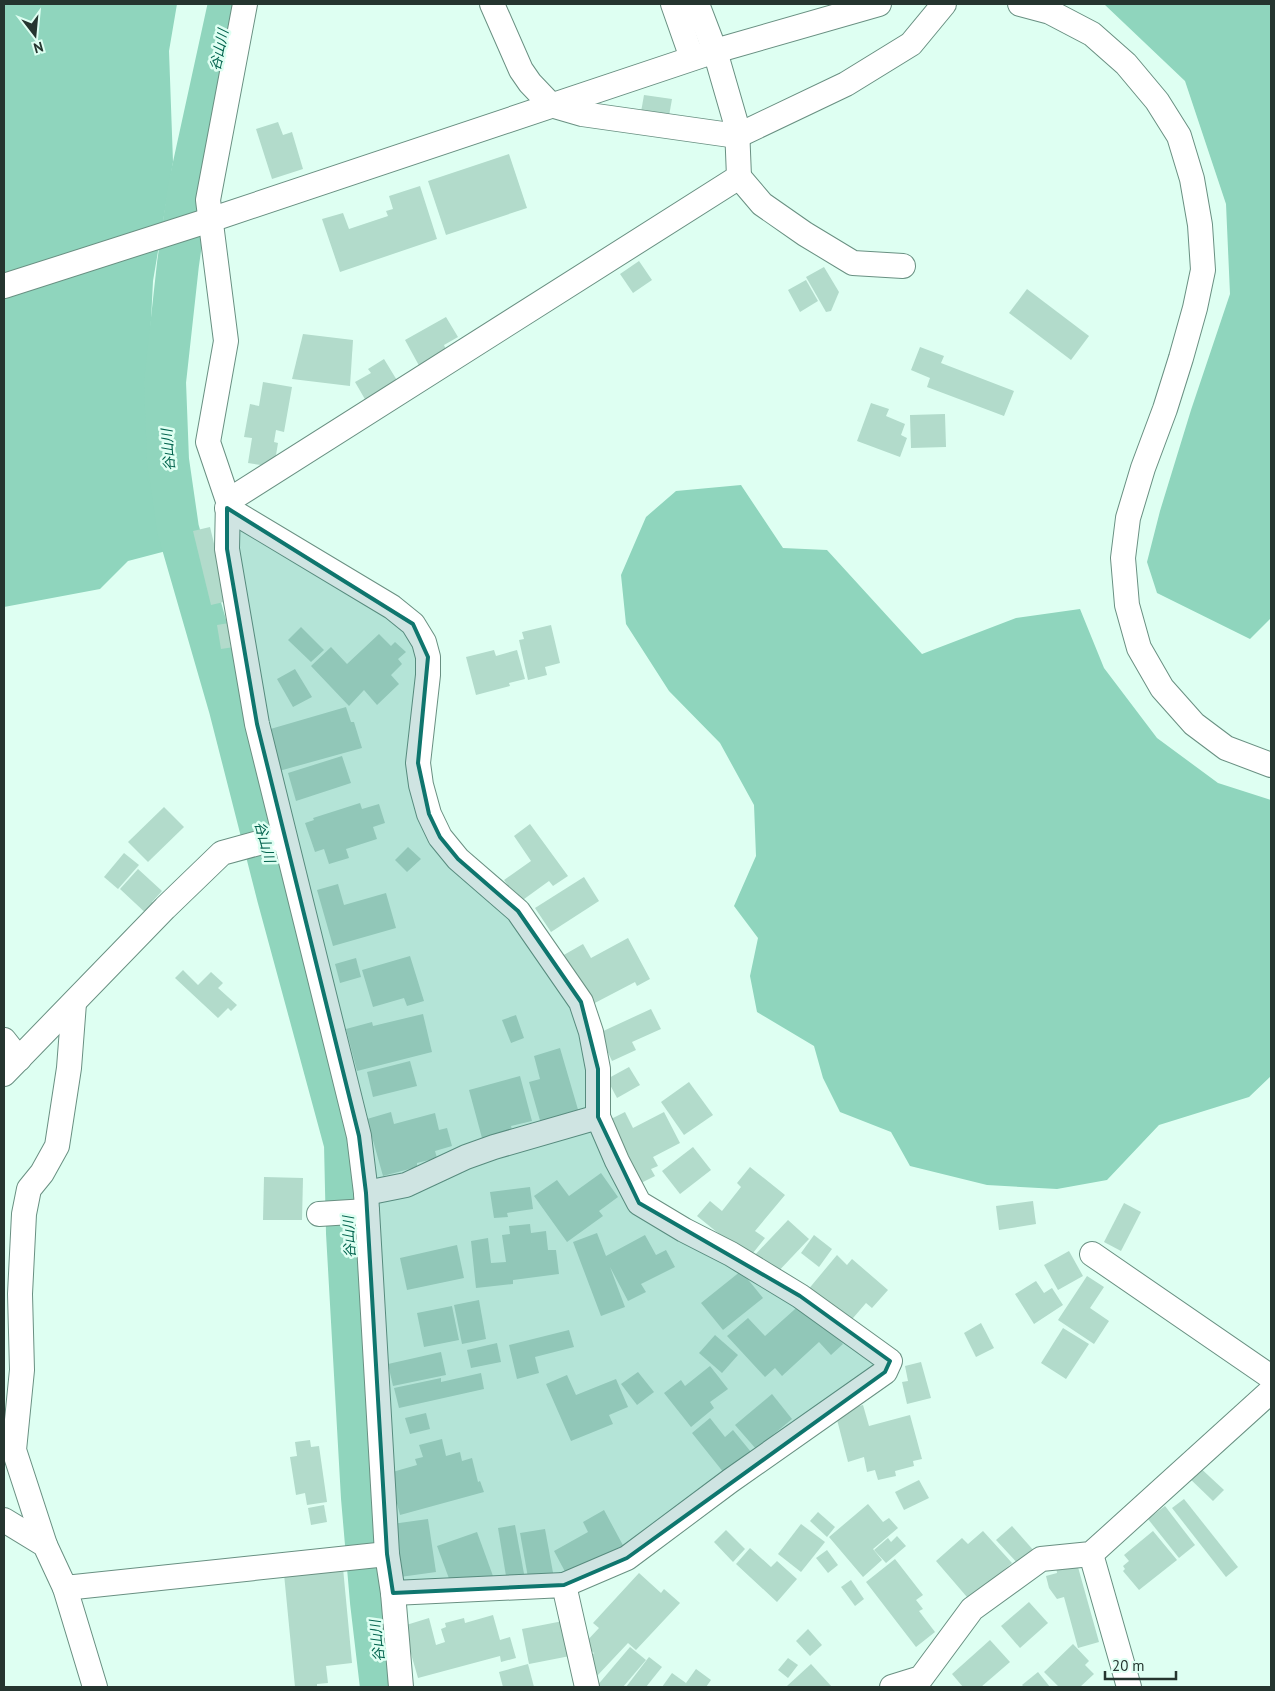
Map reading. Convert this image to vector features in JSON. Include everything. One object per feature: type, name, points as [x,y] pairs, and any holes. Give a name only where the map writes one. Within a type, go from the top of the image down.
[{"type":"street","points":[[245,4],[204,222],[226,341],[208,442],[228,505],[227,549],[257,724],[283,837],[359,1136],[367,1202],[387,1554],[393,1593],[401,1687]]},
{"type":"street","points":[[492,4],[521,70],[530,84],[551,105],[582,114],[737,136],[846,84],[911,44],[944,4]]},
{"type":"street","points":[[673,4],[692,58]]},
{"type":"street","points":[[697,4],[715,50],[737,127],[739,178],[762,204],[853,263],[903,266]]},
{"type":"street","points":[[4,286],[204,222],[715,50],[879,4]]},
{"type":"street","points":[[1020,4],[1050,12],[1092,34],[1126,64],[1158,101],[1179,136],[1192,179],[1199,215],[1203,270],[1195,308],[1166,409],[1143,468],[1128,518],[1124,558],[1127,605],[1139,648],[1162,688],[1194,724],[1226,748],[1271,765]]},
{"type":"street","points":[[228,505],[739,178]]},
{"type":"street","points":[[228,505],[392,607],[413,624],[424,642],[428,657],[428,676],[418,763],[421,785],[429,814],[440,837],[458,859],[518,911],[581,1002],[592,1032],[598,1069],[598,1117],[616,1161],[639,1204],[731,1254],[800,1296],[890,1361],[885,1372],[730,1481],[627,1558],[564,1585],[393,1593]]},
{"type":"street","points":[[4,1040],[12,1066],[165,908],[222,853],[283,837]]},
{"type":"street","points":[[74,1003],[69,1068],[57,1146],[42,1173],[29,1189],[24,1214],[20,1294],[22,1370],[14,1450],[45,1545],[65,1588],[95,1687]]},
{"type":"street","points":[[319,1214],[367,1202],[487,1149],[598,1117]]},
{"type":"street","points":[[1092,1254],[1271,1376]]},
{"type":"street","points":[[892,1687],[921,1678],[972,1609],[1041,1559],[1091,1554],[1271,1391]]},
{"type":"street","points":[[4,1520],[45,1545]]},
{"type":"street","points":[[65,1588],[387,1554]]},
{"type":"street","points":[[1091,1554],[1127,1687]]},
{"type":"street","points":[[564,1585],[587,1687]]},
{"type":"highlighted area","points":[[227,508],[413,624],[428,657],[418,763],[429,814],[440,837],[458,859],[518,911],[581,1002],[598,1069],[598,1117],[639,1203],[800,1296],[890,1361],[885,1372],[627,1558],[564,1585],[393,1593],[387,1554],[366,1193],[359,1136],[257,724],[227,549]]},
{"type":"green space","points":[[4,4],[177,4],[169,51],[173,162],[153,281],[149,359],[148,445],[170,550],[128,561],[100,589],[4,607]]},
{"type":"green space","points":[[1104,4],[1271,4],[1271,618],[1250,639],[1157,593],[1147,562],[1160,511],[1191,410],[1230,294],[1226,204],[1185,81]]},
{"type":"green space","points":[[741,485],[783,548],[827,550],[922,654],[1016,618],[1080,609],[1104,668],[1157,738],[1218,783],[1271,800],[1271,1076],[1249,1097],[1159,1125],[1107,1180],[1057,1189],[987,1185],[910,1166],[891,1132],[840,1112],[823,1078],[814,1046],[757,1012],[750,976],[758,938],[734,906],[756,856],[754,805],[720,743],[669,691],[626,624],[621,575],[646,517],[676,491]]},
{"type":"building","points":[[644,95],[672,99],[669,116],[641,112]]},
{"type":"building","points":[[278,122],[283,135],[292,132],[303,169],[272,179],[256,129]]},
{"type":"building","points":[[509,154],[527,208],[446,235],[428,181]]},
{"type":"building","points":[[420,186],[437,239],[340,272],[322,219],[343,213],[349,229],[388,216],[386,211],[393,209],[389,196]]},
{"type":"building","points":[[639,261],[652,280],[633,293],[620,274]]},
{"type":"building","points":[[824,267],[839,292],[831,311],[826,312],[806,277]]},
{"type":"building","points":[[806,280],[818,301],[800,312],[788,290]]},
{"type":"building","points":[[1027,289],[1089,336],[1071,360],[1009,313]]},
{"type":"building","points":[[446,317],[458,337],[444,345],[447,352],[422,371],[405,340]]},
{"type":"building","points":[[303,334],[353,340],[350,386],[292,379]]},
{"type":"building","points":[[920,347],[944,356],[941,363],[1014,391],[1004,416],[927,387],[930,378],[911,370]]},
{"type":"building","points":[[384,359],[398,382],[366,401],[355,382],[371,373],[368,369]]},
{"type":"building","points":[[263,382],[292,387],[284,432],[276,430],[274,442],[278,443],[274,467],[248,463],[252,438],[244,437],[250,404],[259,406]]},
{"type":"building","points":[[871,403],[889,409],[886,416],[905,424],[901,435],[907,438],[900,457],[857,441]]},
{"type":"building","points":[[945,414],[946,447],[911,448],[910,415]]},
{"type":"building","points":[[210,527],[228,601],[211,605],[193,531]]},
{"type":"building","points":[[229,623],[234,647],[221,649],[217,625]]},
{"type":"building","points":[[551,625],[560,663],[545,667],[547,675],[528,680],[519,640],[524,639],[522,632]]},
{"type":"building","points":[[301,627],[324,650],[311,662],[288,640]]},
{"type":"building","points":[[379,634],[391,646],[395,642],[406,652],[398,659],[402,664],[391,675],[399,684],[377,705],[364,690],[349,706],[311,666],[331,647],[347,664]]},
{"type":"building","points":[[494,650],[496,656],[517,650],[525,679],[509,683],[510,686],[476,695],[466,657]]},
{"type":"building","points":[[295,669],[312,697],[293,707],[277,679]]},
{"type":"building","points":[[346,707],[351,722],[354,722],[362,748],[279,771],[267,730]]},
{"type":"building","points":[[342,756],[351,783],[296,801],[288,773]]},
{"type":"building","points":[[360,803],[362,809],[379,804],[385,823],[373,827],[377,839],[346,849],[349,858],[329,864],[324,849],[315,852],[305,823],[314,820],[313,818]]},
{"type":"building","points":[[164,807],[184,827],[148,862],[128,842]]},
{"type":"building","points":[[530,824],[568,876],[553,886],[549,881],[520,902],[504,880],[531,861],[514,836]]},
{"type":"building","points":[[408,847],[421,859],[407,872],[395,860]]},
{"type":"building","points":[[124,853],[139,865],[118,889],[104,877]]},
{"type":"building","points":[[138,869],[162,891],[152,902],[159,907],[150,917],[120,889]]},
{"type":"building","points":[[584,877],[599,901],[551,932],[535,908]]},
{"type":"building","points":[[338,884],[344,905],[386,893],[396,928],[333,946],[317,890]]},
{"type":"building","points":[[628,938],[650,979],[637,986],[635,982],[589,1006],[562,956],[583,944],[591,958]]},
{"type":"building","points":[[410,956],[424,1001],[407,1006],[404,998],[373,1007],[362,970]]},
{"type":"building","points":[[356,958],[361,977],[340,983],[335,964]]},
{"type":"building","points":[[183,970],[198,985],[211,972],[223,983],[218,988],[237,1005],[231,1011],[228,1008],[218,1018],[175,978]]},
{"type":"building","points":[[651,1009],[661,1029],[632,1042],[636,1050],[612,1061],[599,1033]]},
{"type":"building","points":[[423,1014],[432,1052],[357,1071],[346,1029],[372,1022],[373,1026]]},
{"type":"building","points":[[516,1015],[524,1038],[511,1043],[502,1020]]},
{"type":"building","points":[[560,1048],[579,1113],[541,1124],[529,1082],[540,1079],[534,1056]]},
{"type":"building","points":[[410,1061],[417,1086],[373,1097],[367,1072]]},
{"type":"building","points":[[629,1067],[640,1085],[617,1098],[607,1079]]},
{"type":"building","points":[[520,1076],[532,1121],[511,1126],[512,1130],[482,1138],[469,1090]]},
{"type":"building","points":[[689,1082],[713,1115],[684,1135],[661,1102]]},
{"type":"building","points":[[391,1112],[394,1124],[435,1113],[439,1130],[447,1128],[452,1146],[435,1151],[437,1158],[417,1163],[417,1167],[383,1176],[367,1119]]},
{"type":"building","points":[[625,1112],[633,1128],[664,1112],[680,1143],[653,1157],[658,1166],[651,1169],[655,1176],[637,1185],[605,1122]]},
{"type":"building","points":[[693,1147],[711,1170],[680,1194],[662,1171]]},
{"type":"building","points":[[750,1167],[785,1195],[755,1231],[765,1238],[749,1258],[697,1216],[710,1201],[722,1211],[741,1187],[737,1183]]},
{"type":"building","points":[[601,1173],[618,1197],[599,1211],[603,1216],[567,1242],[534,1196],[557,1180],[569,1196]]},
{"type":"building","points":[[264,1177],[303,1178],[302,1220],[263,1220]]},
{"type":"building","points":[[530,1187],[533,1209],[507,1213],[508,1217],[494,1218],[490,1192]]},
{"type":"building","points":[[1033,1201],[1036,1224],[999,1230],[996,1206]]},
{"type":"building","points":[[1124,1203],[1141,1212],[1121,1251],[1104,1242]]},
{"type":"building","points":[[788,1220],[809,1239],[774,1276],[753,1257]]},
{"type":"building","points":[[530,1224],[531,1233],[546,1231],[548,1250],[556,1250],[559,1274],[513,1280],[513,1284],[476,1288],[471,1241],[488,1238],[491,1263],[506,1262],[502,1235],[510,1234],[509,1226]]},
{"type":"building","points":[[597,1233],[606,1256],[645,1235],[656,1255],[666,1250],[675,1267],[641,1284],[646,1292],[628,1301],[610,1267],[625,1307],[601,1316],[573,1242]]},
{"type":"building","points":[[814,1235],[832,1249],[819,1267],[801,1253]]},
{"type":"building","points":[[457,1245],[464,1278],[407,1290],[400,1258]]},
{"type":"building","points":[[1069,1251],[1083,1276],[1058,1290],[1044,1265]]},
{"type":"building","points":[[837,1255],[847,1265],[852,1259],[888,1290],[872,1308],[866,1303],[847,1325],[807,1291]]},
{"type":"building","points":[[741,1271],[763,1298],[723,1330],[701,1303]]},
{"type":"building","points":[[1087,1276],[1104,1287],[1090,1308],[1109,1321],[1094,1344],[1058,1320]]},
{"type":"building","points":[[1036,1281],[1044,1293],[1052,1288],[1063,1305],[1034,1324],[1015,1294]]},
{"type":"building","points":[[479,1300],[486,1339],[462,1344],[454,1305]]},
{"type":"building","points":[[804,1301],[843,1344],[831,1355],[819,1342],[782,1376],[775,1368],[765,1377],[727,1336],[748,1318],[765,1336]]},
{"type":"building","points":[[452,1306],[459,1340],[424,1347],[417,1313]]},
{"type":"building","points":[[981,1323],[994,1348],[976,1357],[964,1333]]},
{"type":"building","points":[[1063,1328],[1089,1344],[1066,1379],[1041,1363]]},
{"type":"building","points":[[569,1330],[574,1347],[535,1357],[539,1373],[517,1379],[509,1345]]},
{"type":"building","points":[[715,1335],[738,1355],[722,1373],[699,1353]]},
{"type":"building","points":[[497,1343],[501,1362],[471,1368],[467,1350]]},
{"type":"building","points":[[441,1352],[446,1375],[393,1386],[388,1364]]},
{"type":"building","points":[[921,1362],[931,1398],[907,1404],[902,1382],[908,1381],[905,1366]]},
{"type":"building","points":[[710,1366],[728,1389],[710,1402],[714,1408],[691,1427],[664,1393],[681,1380],[685,1386]]},
{"type":"building","points":[[638,1372],[654,1392],[637,1405],[621,1384]]},
{"type":"building","points":[[481,1373],[484,1389],[399,1408],[394,1388],[441,1378],[441,1382]]},
{"type":"building","points":[[567,1375],[576,1395],[616,1379],[628,1407],[609,1415],[613,1424],[571,1441],[546,1384]]},
{"type":"building","points":[[772,1394],[792,1419],[756,1449],[735,1425]]},
{"type":"building","points":[[863,1405],[869,1426],[910,1415],[922,1459],[913,1461],[914,1466],[895,1471],[896,1476],[878,1480],[875,1470],[867,1472],[864,1457],[848,1462],[835,1412]]},
{"type":"building","points":[[426,1413],[430,1429],[410,1434],[405,1418]]},
{"type":"building","points":[[710,1418],[725,1437],[733,1430],[751,1452],[724,1473],[692,1433]]},
{"type":"building","points":[[442,1439],[446,1456],[460,1452],[462,1461],[472,1458],[478,1482],[480,1481],[484,1492],[400,1515],[389,1473],[417,1465],[415,1459],[423,1457],[419,1445]]},
{"type":"building","points":[[310,1440],[311,1447],[319,1446],[327,1502],[307,1505],[305,1493],[296,1495],[290,1457],[297,1456],[295,1442]]},
{"type":"building","points":[[1196,1464],[1224,1490],[1213,1501],[1185,1474]]},
{"type":"building","points":[[919,1480],[929,1498],[904,1510],[895,1492]]},
{"type":"building","points":[[1184,1499],[1238,1567],[1226,1577],[1172,1508]]},
{"type":"building","points":[[868,1504],[883,1522],[889,1518],[898,1528],[873,1549],[882,1560],[863,1577],[829,1537]]},
{"type":"building","points":[[324,1505],[327,1522],[311,1525],[308,1508]]},
{"type":"building","points":[[1165,1506],[1195,1545],[1179,1558],[1148,1519]]},
{"type":"building","points":[[604,1510],[625,1549],[569,1579],[554,1551],[588,1532],[583,1522]]},
{"type":"building","points":[[818,1512],[835,1527],[827,1537],[810,1521]]},
{"type":"building","points":[[428,1519],[436,1572],[400,1577],[392,1524]]},
{"type":"building","points":[[801,1524],[825,1542],[801,1572],[778,1554]]},
{"type":"building","points":[[515,1525],[525,1579],[507,1582],[498,1528]]},
{"type":"building","points":[[1012,1526],[1035,1552],[1020,1566],[996,1540]]},
{"type":"building","points":[[545,1529],[554,1578],[529,1583],[520,1533]]},
{"type":"building","points":[[726,1530],[745,1549],[733,1562],[714,1542]]},
{"type":"building","points":[[983,1531],[1012,1563],[991,1581],[973,1604],[936,1561],[962,1538],[968,1544]]},
{"type":"building","points":[[1153,1531],[1177,1560],[1139,1590],[1123,1571],[1125,1569],[1123,1566],[1129,1561],[1124,1555]]},
{"type":"building","points":[[477,1532],[493,1576],[467,1586],[451,1584],[437,1546]]},
{"type":"building","points":[[897,1536],[906,1546],[886,1563],[874,1550],[888,1538],[891,1542]]},
{"type":"building","points":[[750,1548],[771,1567],[777,1561],[797,1579],[777,1602],[736,1564]]},
{"type":"building","points":[[827,1550],[838,1565],[828,1573],[816,1558]]},
{"type":"building","points":[[895,1559],[923,1595],[916,1600],[923,1609],[919,1611],[935,1632],[916,1647],[866,1582]]},
{"type":"building","points":[[1076,1560],[1099,1642],[1078,1648],[1064,1597],[1057,1599],[1049,1588],[1046,1576],[1057,1573],[1056,1566]]},
{"type":"building","points":[[343,1568],[352,1663],[326,1666],[328,1683],[317,1684],[317,1687],[295,1687],[284,1574]]},
{"type":"building","points":[[639,1573],[661,1593],[664,1589],[680,1603],[636,1650],[628,1643],[596,1677],[583,1665],[594,1653],[584,1644],[599,1628],[593,1623]]},
{"type":"building","points":[[851,1580],[864,1599],[855,1606],[841,1587]]},
{"type":"building","points":[[1029,1602],[1048,1623],[1020,1648],[1001,1626]]},
{"type":"building","points":[[493,1615],[500,1640],[510,1637],[516,1658],[501,1662],[500,1656],[418,1678],[403,1626],[429,1618],[436,1645],[445,1642],[441,1629],[446,1627],[445,1623],[464,1618],[465,1623]]},
{"type":"building","points":[[563,1621],[570,1656],[529,1664],[522,1629]]},
{"type":"building","points":[[808,1629],[822,1645],[810,1656],[796,1641]]},
{"type":"building","points":[[990,1640],[1010,1662],[981,1687],[963,1687],[952,1674]]},
{"type":"building","points":[[1073,1644],[1089,1661],[1085,1665],[1094,1674],[1080,1687],[1059,1687],[1044,1672]]},
{"type":"building","points":[[630,1647],[646,1660],[623,1687],[596,1687]]},
{"type":"building","points":[[649,1657],[662,1667],[646,1687],[626,1687]]},
{"type":"building","points":[[788,1658],[798,1665],[788,1678],[778,1670]]},
{"type":"building","points":[[528,1664],[534,1687],[503,1687],[499,1672]]},
{"type":"building","points":[[811,1664],[832,1687],[787,1686]]},
{"type":"building","points":[[696,1669],[711,1680],[706,1687],[662,1687],[672,1673],[686,1683]]},
{"type":"building","points":[[1038,1672],[1050,1687],[1024,1687],[1022,1685]]},
{"type":"waterway","name":"谷山川","points":[[229,4],[189,187],[178,264],[165,382],[168,460],[178,529],[230,709],[278,897],[345,1144],[347,1233],[362,1498],[381,1687]]}]
